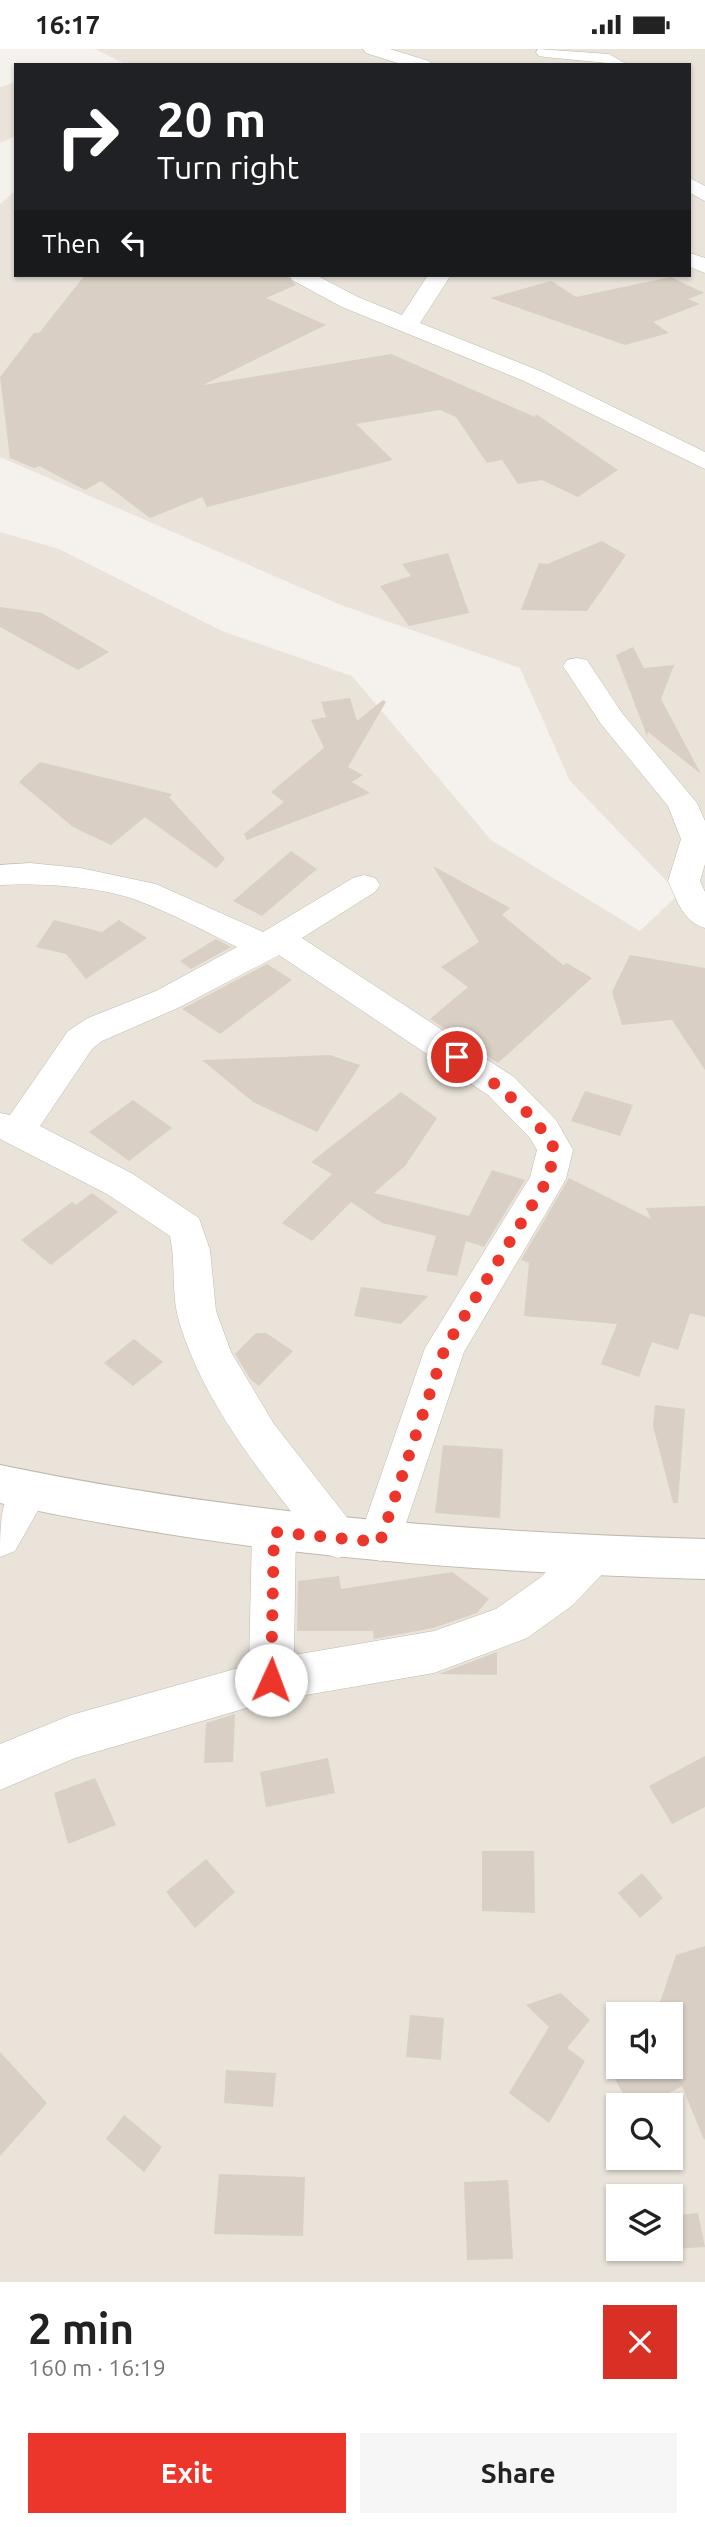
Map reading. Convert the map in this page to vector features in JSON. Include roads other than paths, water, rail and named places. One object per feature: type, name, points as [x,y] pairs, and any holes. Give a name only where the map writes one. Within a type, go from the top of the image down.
[{"type":"street","points":[[372,49],[417,63]]},
{"type":"street","points":[[544,55],[609,59],[616,63]]},
{"type":"street","points":[[304,277],[350,302],[532,376],[705,462]]},
{"type":"street","points":[[408,325],[436,277]]},
{"type":"street","points":[[577,666],[611,718],[682,803],[701,839],[684,881],[696,907],[705,917]]},
{"type":"street","points":[[0,875],[30,873],[80,878],[145,891],[273,943],[501,1086],[543,1129],[555,1150],[548,1179],[445,1348],[359,1540]]},
{"type":"street","points":[[359,1540],[236,1405],[199,1322],[191,1282],[189,1236],[186,1228],[120,1184],[9,1129],[80,1040],[93,1030],[164,1002],[273,943],[364,885]]},
{"type":"street","points":[[0,1538],[14,1487],[167,1518],[274,1532],[590,1557],[705,1559]]},
{"type":"street","points":[[271,1680],[274,1532]]},
{"type":"street","points":[[0,1766],[71,1737],[271,1680],[435,1653],[511,1624],[557,1591],[590,1557]]}]
